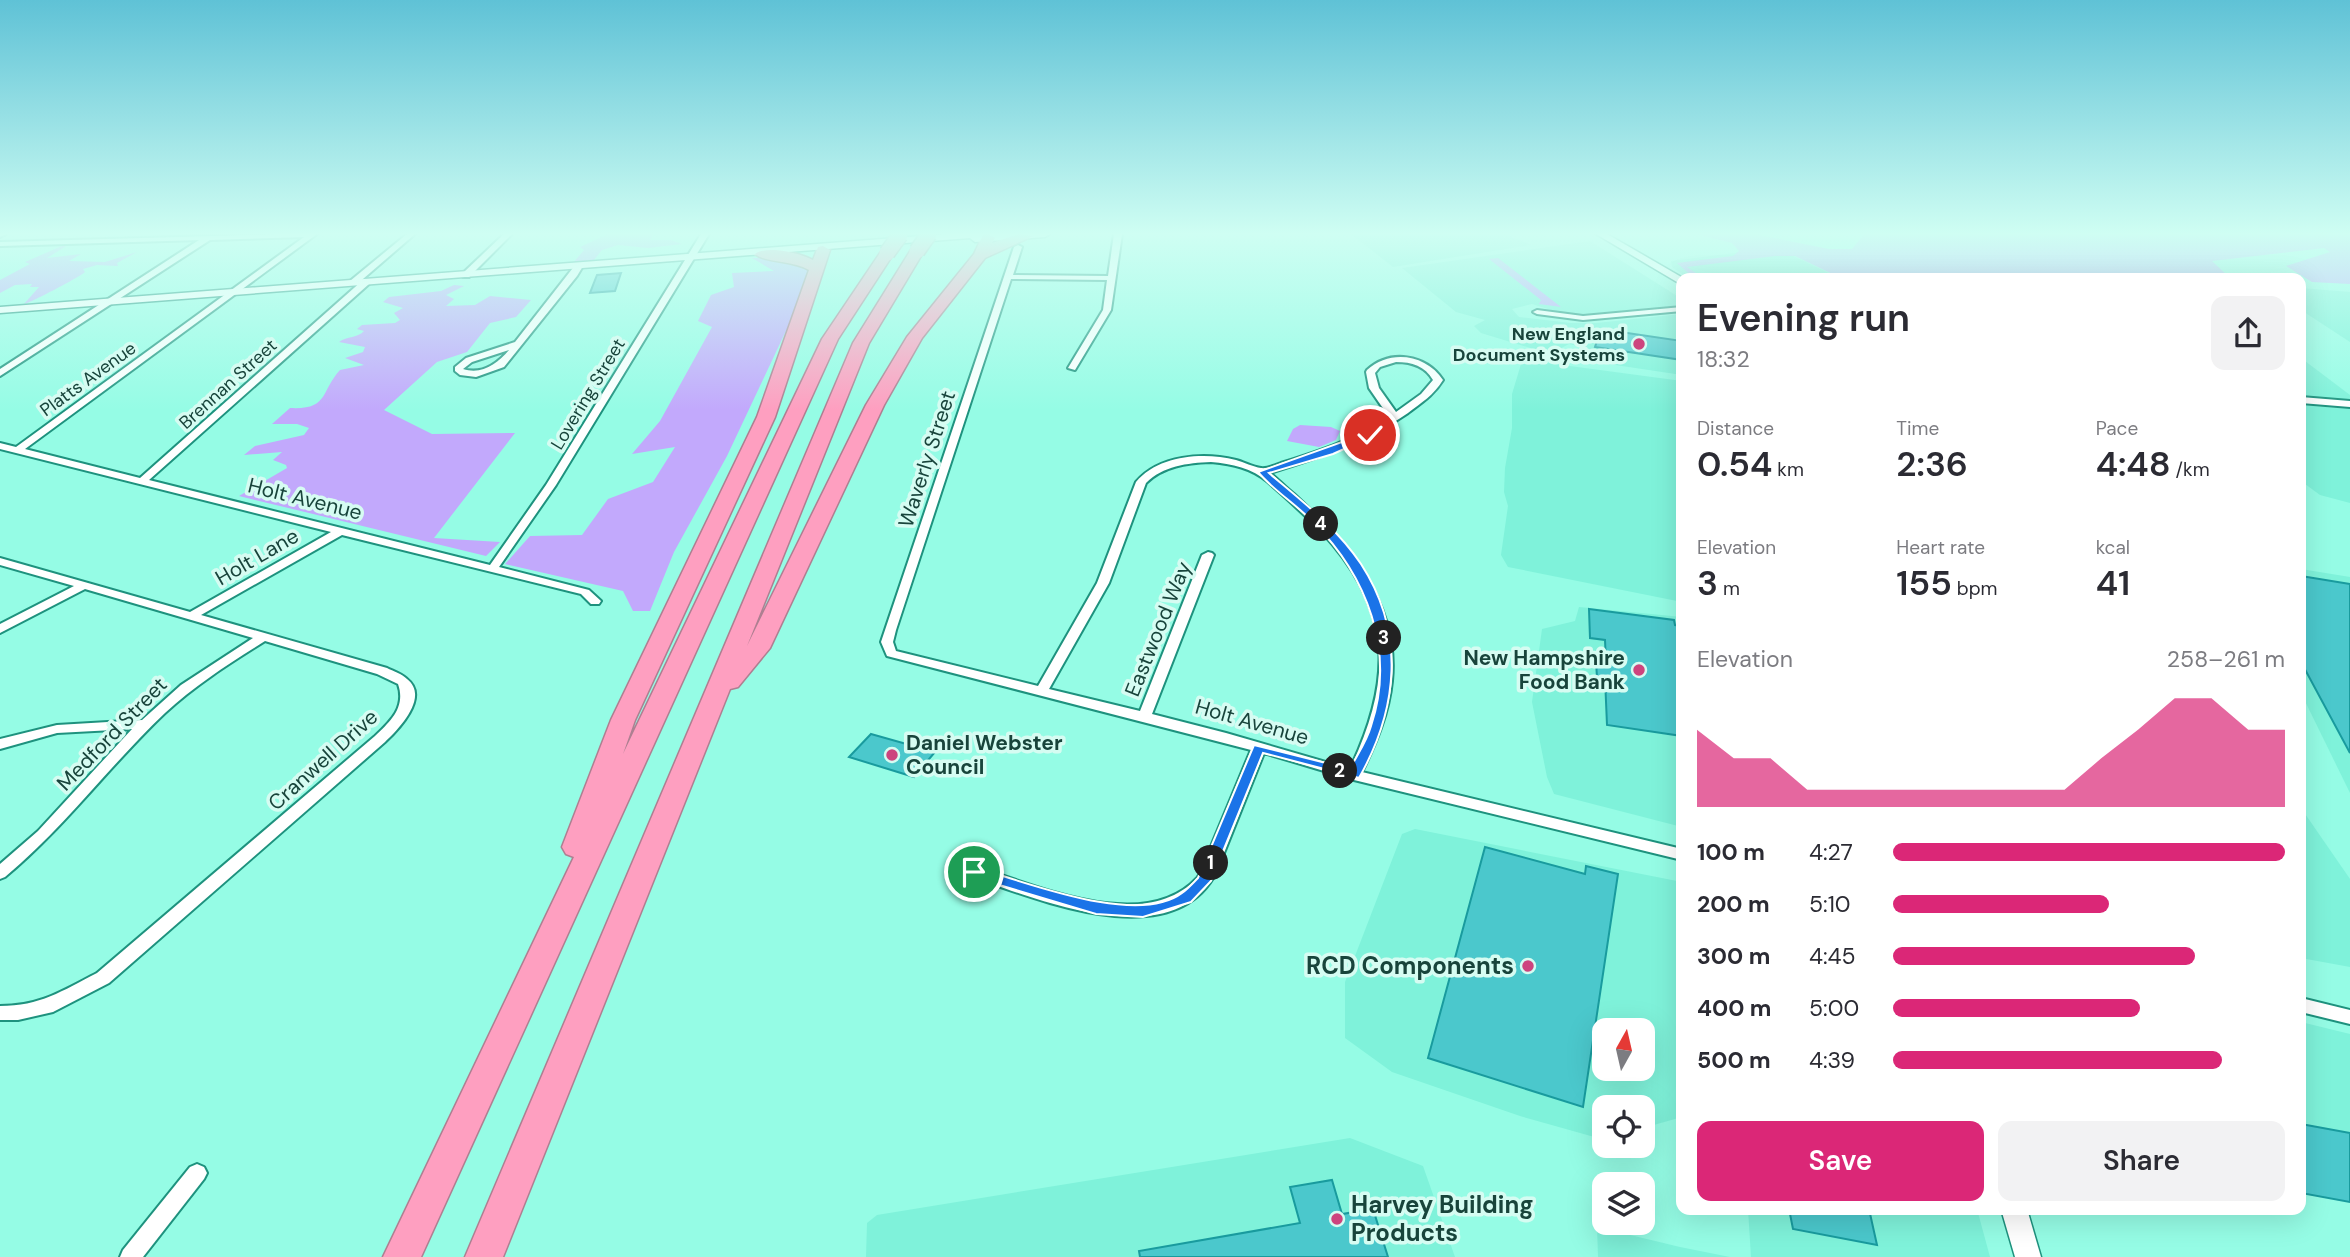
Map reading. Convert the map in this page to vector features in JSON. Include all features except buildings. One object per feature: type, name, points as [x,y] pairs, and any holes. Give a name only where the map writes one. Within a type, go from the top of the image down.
[{"type":"highway","points":[[518,1004],[623,720],[766,417],[810,293]]},
{"type":"highway","points":[[402,1257],[830,338],[861,293]]},
{"type":"highway","points":[[484,1257],[861,344],[892,293]]},
{"type":"highway","points":[[713,701],[758,648],[875,405],[915,337],[947,293]]},
{"type":"main road","points":[[0,310],[225,293]]},
{"type":"street","points":[[0,373],[123,293]]},
{"type":"street","name":"Platts Avenue","points":[[18,450],[233,293]]},
{"type":"street","name":"Brennan Street","points":[[142,481],[354,293]]},
{"type":"street","points":[[518,344],[469,360],[458,369],[469,374],[492,370],[501,365],[518,344],[558,293]]},
{"type":"street","name":"Lovering Street","points":[[493,568],[551,485],[670,293]]},
{"type":"street","name":"Waverly Street","points":[[891,653],[887,642],[1002,293]]},
{"type":"street","points":[[1072,368],[1107,310],[1110,293]]},
{"type":"street","points":[[1537,312],[1583,318],[1676,310]]},
{"type":"street","points":[[1262,472],[1351,444],[1395,418],[1434,387],[1438,380],[1435,371],[1424,364],[1407,360],[1388,360],[1375,365],[1370,372],[1370,380],[1395,418]]},
{"type":"street","points":[[2306,400],[2350,404]]},
{"type":"street","name":"Holt Avenue","points":[[0,446],[493,568],[585,592],[595,601]]},
{"type":"street","points":[[1041,692],[1103,583],[1136,490],[1146,476],[1166,466],[1205,459],[1232,462],[1262,472],[1316,519],[1357,566],[1380,618],[1387,669],[1384,696],[1378,727],[1354,775]]},
{"type":"street","name":"Holt Lane","points":[[191,616],[341,531]]},
{"type":"street","name":"Eastwood Way","points":[[1144,717],[1208,555]]},
{"type":"street","name":"Cranwell Drive","points":[[0,561],[395,676],[404,682],[408,691],[404,714],[380,739],[110,973],[76,995],[47,1007],[18,1013],[0,1013]]},
{"type":"street","points":[[0,629],[84,585]]},
{"type":"street","name":"Medford Street","points":[[0,873],[50,829],[147,724],[188,686],[264,636]]},
{"type":"street","name":"Holt Avenue","points":[[891,653],[1144,717],[1354,775],[1676,854]]},
{"type":"street","points":[[0,744],[57,729],[147,724]]},
{"type":"street","points":[[974,872],[1096,908],[1143,911],[1186,898],[1204,881],[1259,748]]},
{"type":"street","points":[[2306,1006],[2350,1017]]},
{"type":"street","points":[[130,1257],[197,1173]]},
{"type":"street","points":[[2016,1215],[2028,1257]]},
{"type":"shaded area","points":[[34,293],[48,293],[44,295],[24,304]]},
{"type":"shaded area","points":[[451,293],[446,295],[454,299],[446,306],[475,305],[490,296],[531,300],[516,317],[490,323],[467,352],[437,362],[384,410],[432,434],[515,433],[434,538],[500,542],[486,556],[239,496],[287,468],[286,465],[273,460],[282,452],[244,455],[255,446],[304,435],[309,428],[297,424],[272,424],[290,408],[303,408],[318,403],[340,370],[364,365],[345,358],[363,352],[365,347],[339,342],[362,333],[364,331],[357,329],[362,325],[395,323],[400,320],[394,313],[403,308],[383,302],[389,297]]},
{"type":"shaded area","points":[[718,293],[800,293],[792,318],[727,456],[674,552],[650,611],[633,611],[623,591],[505,564],[530,536],[582,535],[608,499],[653,482],[675,447],[632,454],[660,421],[712,327],[698,321],[711,295]]},
{"type":"shaded area","points":[[1432,293],[1672,293],[1676,295],[1676,306],[1595,315],[1567,315],[1532,304],[1512,309],[1519,317],[1571,323],[1676,315],[1676,374],[1582,360],[1583,347],[1569,344],[1550,354],[1481,333],[1474,326],[1485,320],[1456,312]]},
{"type":"shaded area","points":[[1532,293],[1543,293],[1561,307],[1539,304],[1541,300]]},
{"type":"shaded area","points":[[2306,293],[2350,293],[2350,342],[2306,313]]},
{"type":"shaded area","points":[[1525,360],[1676,380],[1676,601],[1508,567],[1501,555],[1508,506],[1504,492],[1505,468],[1512,428],[1512,394],[1521,364]]},
{"type":"shaded area","points":[[2306,362],[2350,395],[2350,401],[2306,397]]},
{"type":"shaded area","points":[[2306,405],[2350,409],[2350,503],[2320,495],[2306,485]]},
{"type":"shaded area","points":[[1300,425],[1331,427],[1340,431],[1336,440],[1319,447],[1287,441],[1293,429]]},
{"type":"shaded area","points":[[2306,570],[2350,577],[2350,793],[2306,703]]},
{"type":"shaded area","points":[[1579,607],[1676,616],[1676,825],[1554,794],[1547,777],[1532,702],[1542,629],[1575,621]]},
{"type":"shaded area","points":[[2306,815],[2350,879],[2350,967],[2306,959]]},
{"type":"shaded area","points":[[1415,829],[1676,881],[1676,1119],[1655,1125],[1655,1095],[1592,1095],[1592,1136],[1520,1116],[1392,1072],[1345,1038],[1345,982],[1402,834]]},
{"type":"shaded area","points":[[2306,1023],[2350,1034],[2350,1133],[2306,1125]]},
{"type":"shaded area","points":[[1350,1138],[1423,1166],[1455,1257],[866,1257],[867,1223],[877,1215]]},
{"type":"shaded area","points":[[1748,1215],[1979,1215],[1990,1257],[1751,1257]]},
{"type":"shaded area","points":[[1597,1235],[1630,1235],[1730,1257],[1598,1257]]},
{"type":"place","name":"New England Document Systems","points":[[1639,344]]},
{"type":"place","name":"New Hampshire Food Bank","points":[[1639,670]]},
{"type":"place","name":"Daniel Webster Council","points":[[892,755]]},
{"type":"place","name":"RCD Components","points":[[1528,966]]},
{"type":"place","name":"Harvey Building Products","points":[[1337,1219]]},
{"type":"route","points":[[974,872],[1096,908],[1143,911],[1167,905],[1186,898],[1204,881],[1259,748],[1354,775],[1378,727],[1384,696],[1387,669],[1380,618],[1357,566],[1316,519],[1262,472],[1329,452],[1370,435]]}]
